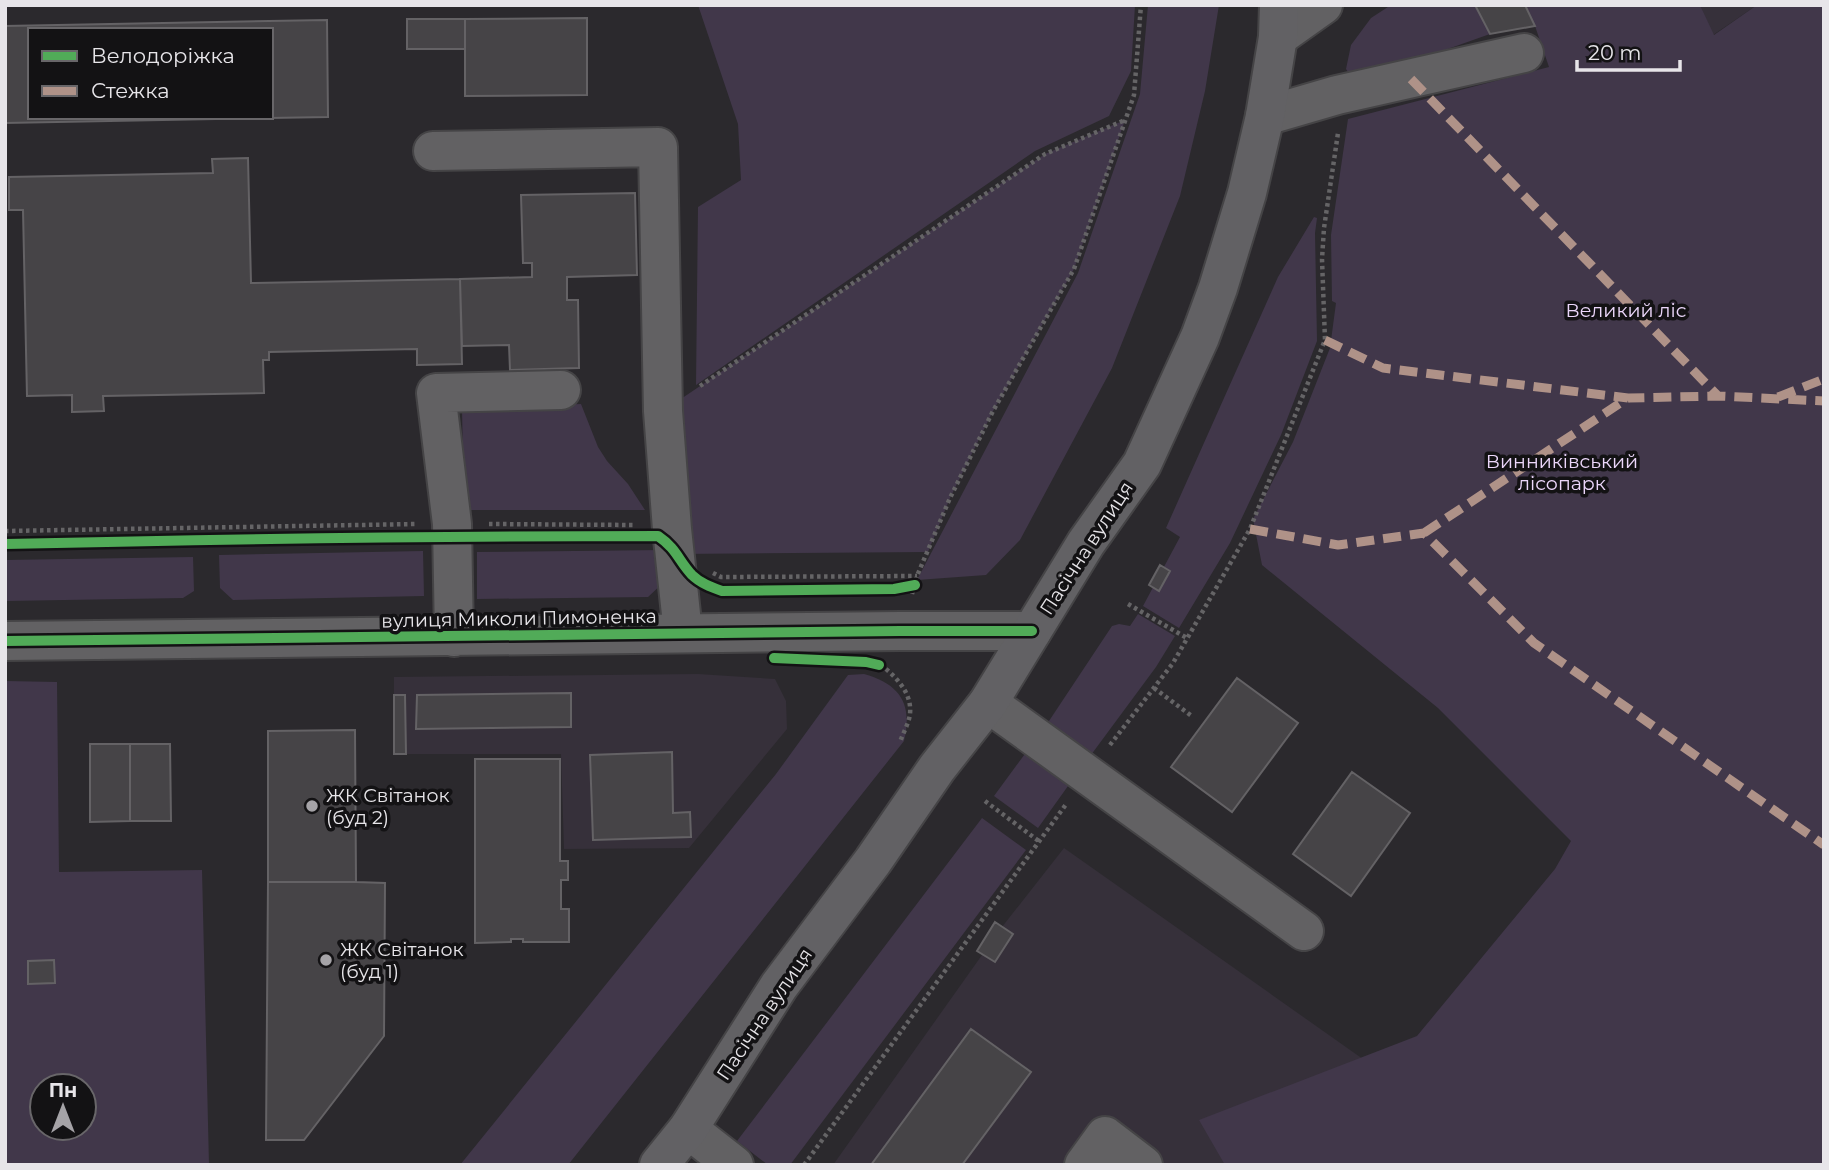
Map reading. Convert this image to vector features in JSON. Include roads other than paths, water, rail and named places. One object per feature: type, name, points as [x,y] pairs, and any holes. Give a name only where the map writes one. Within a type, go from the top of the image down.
[{"type":"main road","name":"Пасічна вулиця","points":[[659,1165],[688,1129],[779,986],[873,861],[937,768],[988,703],[1086,543],[1142,464],[1194,350],[1218,288],[1247,193],[1265,116],[1279,21]]},
{"type":"street","points":[[1279,21],[1323,5]]},
{"type":"street","points":[[1265,116],[1337,95],[1524,53]]},
{"type":"street","points":[[433,151],[659,147],[663,411],[683,633]]},
{"type":"street","points":[[454,637],[452,524],[436,393],[561,390]]},
{"type":"street","name":"вулиця Миколи Пимоненка","points":[[5,641],[1032,631]]},
{"type":"street","points":[[988,703],[1304,931]]},
{"type":"street","points":[[688,1129],[734,1165]]},
{"type":"street","points":[[1084,1165],[1105,1136],[1143,1165]]},
{"type":"place","name":"ЖК Світанок (буд 2)","points":[[312,806]]},
{"type":"place","name":"ЖК Світанок (буд 1)","points":[[326,960]]},
{"type":"park label","name":"Великий ліс","points":[[1626,310]]},
{"type":"park label","name":"Винниківський лісопарк","points":[[1562,472]]}]
